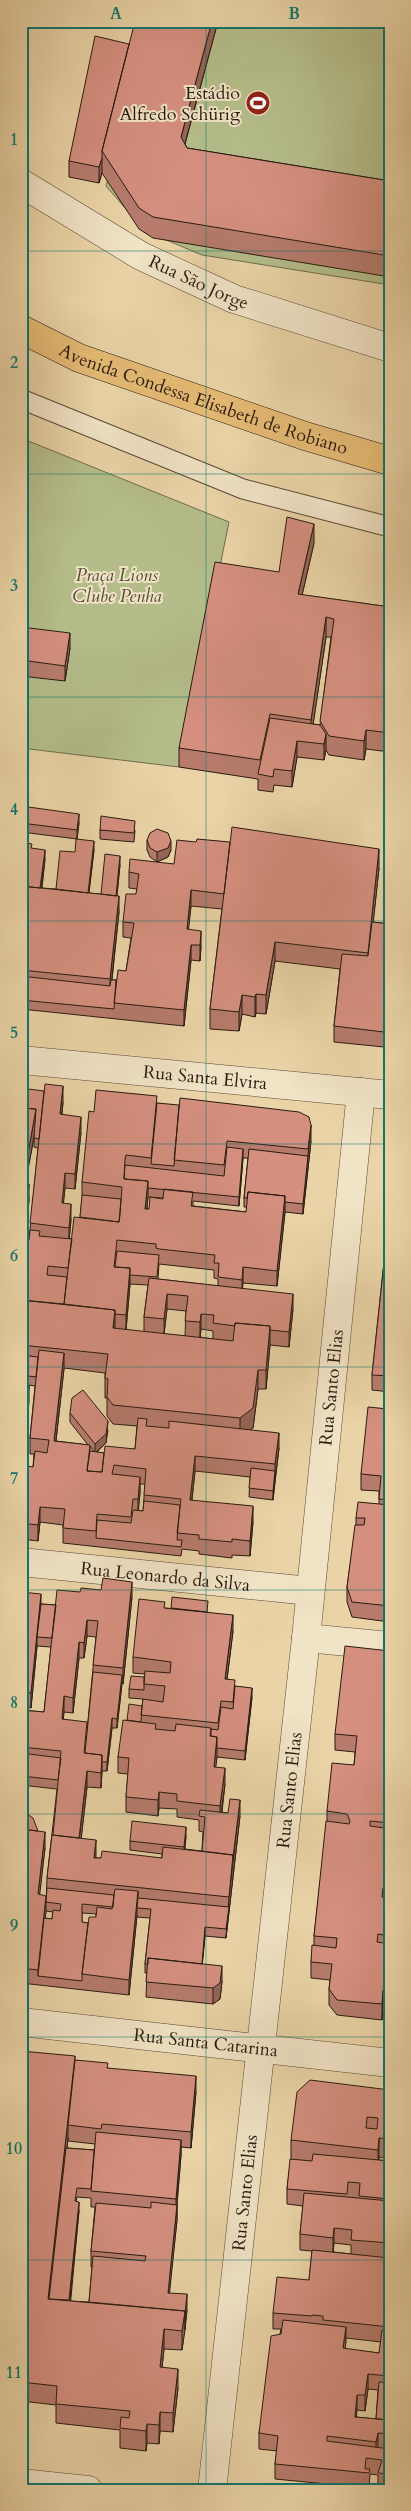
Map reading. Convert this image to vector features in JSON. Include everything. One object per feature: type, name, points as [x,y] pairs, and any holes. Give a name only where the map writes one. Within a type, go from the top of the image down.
[{"type":"highway","name":"Avenida Condessa Elisabeth de Robiano","points":[[21,329],[79,358],[305,436],[390,460]]},
{"type":"street","name":"Rua São Jorge","points":[[21,183],[141,256],[234,299],[390,348]]},
{"type":"street","name":"Rua Santa Elvira","points":[[21,1060],[390,1095]]},
{"type":"street","name":"Rua Santo Elias","points":[[212,2490],[306,1638],[361,1092]]},
{"type":"street","name":"Rua Leonardo da Silva","points":[[21,1562],[310,1591]]},
{"type":"street","points":[[306,1638],[390,1646]]},
{"type":"street","name":"Rua Santa Catarina","points":[[21,2022],[390,2063]]},
{"type":"street","points":[[21,2483],[88,2490]]},
{"type":"lane","points":[[21,399],[243,489],[390,526]]},
{"type":"green space","name":"Estádio Alfredo Schürig","points":[[148,21],[390,21],[390,285],[202,255],[145,231],[106,186]]},
{"type":"green space","name":"Praça Lions Clube Penha","points":[[21,438],[229,522],[179,767],[21,748]]},
{"type":"building","points":[[135,21],[212,21],[181,137],[187,148],[390,181],[390,256],[153,217],[139,208],[102,151]]},
{"type":"building","points":[[95,36],[129,44],[99,167],[69,161]]},
{"type":"building","points":[[287,517],[314,524],[298,594],[390,607],[390,733],[366,730],[364,741],[329,736],[320,721],[334,619],[326,617],[311,720],[270,714],[260,760],[179,748],[215,562],[279,572]]},
{"type":"building","points":[[21,627],[70,633],[65,666],[21,660]]},
{"type":"building","points":[[270,718],[320,725],[326,734],[324,744],[297,741],[292,771],[274,769],[273,777],[258,774]]},
{"type":"building","points":[[21,806],[79,814],[77,830],[21,823]]},
{"type":"building","points":[[101,816],[135,821],[134,833],[100,830]]},
{"type":"building","points":[[232,827],[379,849],[368,953],[275,942],[266,995],[256,994],[255,997],[242,995],[239,1012],[210,1009]]},
{"type":"building","points":[[157,829],[168,833],[171,841],[168,848],[157,852],[150,848],[147,840],[150,833]]},
{"type":"building","points":[[76,839],[94,841],[88,893],[56,889],[60,851],[75,852]]},
{"type":"building","points":[[197,839],[230,842],[224,894],[191,890],[187,929],[201,931],[200,945],[191,945],[184,1010],[114,1003],[118,970],[126,971],[134,923],[123,922],[126,894],[136,894],[139,874],[129,872],[130,859],[174,864],[177,840],[196,842]]},
{"type":"building","points":[[21,842],[32,844],[31,848],[45,850],[40,888],[21,886]]},
{"type":"building","points":[[105,854],[120,856],[116,896],[101,894]]},
{"type":"building","points":[[21,886],[119,896],[110,979],[21,970]]},
{"type":"building","points":[[372,922],[390,924],[390,980],[384,1032],[334,1026],[342,954],[368,956]]},
{"type":"building","points":[[21,976],[110,986],[111,980],[116,980],[114,1009],[21,1000]]},
{"type":"building","points":[[45,1084],[63,1086],[60,1114],[81,1117],[75,1174],[65,1173],[62,1203],[71,1204],[69,1228],[30,1223]]},
{"type":"building","points":[[21,1088],[44,1091],[39,1139],[34,1138],[36,1109],[21,1108]]},
{"type":"building","points":[[96,1090],[157,1096],[151,1158],[126,1155],[125,1159],[124,1179],[148,1181],[145,1209],[149,1209],[150,1197],[163,1199],[164,1189],[193,1192],[191,1206],[246,1212],[248,1192],[285,1196],[277,1271],[243,1267],[242,1280],[218,1277],[219,1263],[214,1263],[215,1255],[159,1249],[156,1248],[156,1244],[117,1240],[114,1267],[130,1268],[126,1315],[115,1314],[115,1310],[64,1304],[74,1217],[119,1222],[122,1187],[82,1182],[89,1111],[94,1112]]},
{"type":"building","points":[[180,1098],[299,1112],[309,1117],[311,1125],[308,1149],[227,1141],[224,1165],[174,1160]]},
{"type":"building","points":[[157,1103],[179,1105],[174,1166],[151,1164]]},
{"type":"building","points":[[21,1108],[36,1109],[24,1175],[29,1184],[26,1215],[21,1214]]},
{"type":"building","points":[[227,1147],[243,1149],[239,1197],[148,1188],[148,1181],[124,1179],[125,1165],[224,1176]]},
{"type":"building","points":[[249,1149],[308,1156],[303,1204],[285,1202],[285,1196],[248,1192],[247,1198],[244,1198]]},
{"type":"building","points":[[82,1195],[121,1199],[119,1222],[80,1217]]},
{"type":"building","points":[[390,1206],[390,1376],[372,1375]]},
{"type":"building","points":[[30,1230],[40,1231],[39,1236],[72,1239],[68,1268],[48,1266],[47,1275],[67,1277],[64,1304],[21,1300],[21,1239],[29,1240]]},
{"type":"building","points":[[117,1251],[159,1255],[157,1277],[130,1275],[130,1268],[115,1267]]},
{"type":"building","points":[[149,1278],[293,1294],[289,1332],[270,1330],[270,1326],[235,1323],[235,1326],[213,1323],[214,1315],[201,1314],[200,1322],[185,1321],[188,1296],[167,1294],[164,1319],[144,1317]]},
{"type":"building","points":[[21,1300],[115,1310],[113,1328],[233,1341],[235,1323],[270,1326],[266,1370],[258,1370],[253,1408],[240,1418],[113,1405],[107,1397],[108,1379],[105,1378],[108,1354],[21,1345]]},
{"type":"building","points":[[39,1350],[64,1353],[54,1441],[90,1445],[87,1471],[102,1472],[105,1446],[135,1449],[138,1418],[147,1419],[146,1426],[169,1428],[169,1421],[279,1433],[275,1464],[195,1456],[190,1500],[253,1506],[250,1541],[232,1539],[232,1542],[199,1539],[199,1535],[177,1533],[181,1499],[144,1495],[146,1469],[114,1465],[112,1474],[140,1477],[138,1499],[133,1499],[131,1517],[97,1514],[96,1531],[63,1528],[65,1509],[40,1507],[38,1525],[21,1523],[27,1466],[33,1467],[35,1451],[47,1453],[49,1440],[30,1438]]},
{"type":"building","points":[[21,1355],[38,1357],[36,1377],[21,1375]]},
{"type":"building","points":[[21,1386],[29,1386],[21,1463]]},
{"type":"building","points":[[390,1389],[390,1500],[379,1499],[381,1476],[361,1474],[368,1407],[388,1409]]},
{"type":"building","points":[[83,1390],[108,1421],[106,1434],[95,1444],[70,1413],[72,1398]]},
{"type":"building","points":[[90,1451],[104,1453],[102,1472],[87,1471]]},
{"type":"building","points":[[251,1468],[275,1471],[273,1491],[249,1488]]},
{"type":"building","points":[[144,1501],[180,1505],[177,1540],[182,1540],[181,1547],[96,1538],[97,1520],[131,1523],[133,1510],[143,1511]]},
{"type":"building","points":[[358,1502],[390,1505],[390,1606],[352,1602],[347,1587],[355,1525],[364,1525],[365,1518],[356,1518]]},
{"type":"building","points":[[103,1578],[132,1582],[123,1668],[93,1665],[98,1621],[87,1620],[84,1643],[79,1642],[73,1698],[64,1696],[62,1719],[87,1722],[84,1753],[102,1755],[101,1773],[87,1771],[79,1838],[53,1835],[61,1751],[21,1747],[21,1710],[44,1712],[57,1590],[80,1592],[81,1588],[101,1590]]},
{"type":"building","points":[[21,1592],[41,1594],[31,1693],[21,1692]]},
{"type":"building","points":[[172,1597],[208,1601],[207,1612],[171,1608]]},
{"type":"building","points":[[139,1599],[165,1602],[164,1608],[233,1615],[225,1679],[235,1680],[233,1702],[221,1701],[218,1723],[141,1715],[143,1699],[163,1702],[165,1686],[144,1684],[145,1671],[170,1673],[171,1662],[133,1657]]},
{"type":"building","points":[[41,1604],[56,1605],[52,1638],[37,1637]]},
{"type":"building","points":[[345,1646],[390,1651],[390,1823],[370,1821],[370,1826],[385,1828],[384,1834],[390,1835],[390,1888],[383,1888],[382,1897],[390,1898],[390,1936],[378,1934],[377,1942],[390,1944],[390,1991],[383,1990],[382,2004],[337,2000],[329,1989],[332,1964],[311,1962],[312,1945],[336,1948],[337,1938],[314,1936],[326,1821],[349,1824],[350,1821],[347,1814],[327,1811],[332,1763],[354,1765],[357,1736],[335,1734]]},
{"type":"building","points":[[93,1672],[122,1675],[117,1719],[112,1718],[107,1762],[102,1762],[102,1755],[85,1753]]},
{"type":"building","points":[[131,1676],[144,1677],[144,1690],[129,1689]]},
{"type":"building","points":[[235,1686],[252,1688],[245,1751],[217,1748],[217,1737],[211,1736],[211,1729],[218,1730],[221,1707],[233,1709]]},
{"type":"building","points":[[129,1704],[142,1706],[141,1722],[127,1720]]},
{"type":"building","points":[[123,1720],[156,1724],[155,1729],[175,1731],[176,1724],[211,1728],[210,1736],[217,1737],[214,1767],[225,1768],[220,1806],[177,1801],[177,1794],[159,1792],[158,1800],[126,1797],[129,1758],[118,1757]]},
{"type":"building","points":[[21,1753],[61,1758],[58,1780],[21,1776]]},
{"type":"building","points":[[230,1799],[240,1800],[233,1858],[233,1855],[202,1851],[205,1817],[199,1816],[200,1810],[228,1813]]},
{"type":"building","points":[[21,1810],[33,1818],[38,1831],[21,1829]]},
{"type":"building","points":[[132,1821],[186,1827],[184,1847],[130,1841]]},
{"type":"building","points":[[21,1829],[45,1832],[38,1894],[46,1896],[38,1970],[21,1968]]},
{"type":"building","points":[[52,1835],[96,1840],[94,1858],[101,1858],[102,1851],[162,1858],[163,1847],[233,1855],[229,1897],[47,1878]]},
{"type":"building","points":[[47,1888],[114,1895],[113,1907],[82,1904],[82,1922],[88,1923],[82,1981],[38,1976],[44,1918],[52,1919],[53,1910],[60,1911],[61,1904],[46,1902]]},
{"type":"building","points":[[115,1889],[138,1891],[129,1980],[82,1974],[89,1917],[96,1917],[97,1907],[112,1909]]},
{"type":"building","points":[[138,1898],[229,1907],[226,1929],[205,1927],[202,1964],[148,1958],[148,1964],[145,1964],[151,1909],[137,1908]]},
{"type":"building","points":[[148,1958],[222,1966],[220,1983],[213,1988],[146,1982]]},
{"type":"building","points":[[21,2051],[75,2056],[48,2299],[185,2311],[182,2331],[164,2329],[160,2367],[178,2369],[173,2413],[160,2412],[159,2425],[147,2424],[146,2431],[120,2428],[121,2417],[129,2418],[130,2411],[56,2404],[57,2386],[21,2382]]},
{"type":"building","points":[[75,2060],[108,2063],[107,2068],[196,2076],[191,2132],[102,2124],[101,2129],[68,2125]]},
{"type":"building","points":[[310,2080],[390,2090],[390,2139],[379,2138],[378,2150],[291,2140],[297,2092]],"holes":[[[367,2117],[378,2118],[377,2129],[366,2128]]]},
{"type":"building","points":[[96,2132],[181,2140],[176,2199],[91,2191]]},
{"type":"building","points":[[66,2148],[94,2150],[91,2189],[77,2188],[75,2201],[79,2202],[69,2300],[49,2299]]},
{"type":"building","points":[[313,2154],[390,2161],[390,2199],[359,2196],[360,2183],[348,2182],[347,2194],[287,2189],[290,2159],[312,2161]]},
{"type":"building","points":[[304,2193],[390,2201],[390,2243],[351,2240],[352,2230],[334,2228],[333,2238],[300,2234]]},
{"type":"building","points":[[151,2202],[177,2205],[168,2293],[187,2294],[185,2314],[185,2311],[89,2302],[93,2256],[145,2261],[146,2256],[91,2251],[96,2203],[151,2208]]},
{"type":"building","points":[[312,2250],[390,2258],[390,2327],[323,2320],[323,2316],[273,2313],[277,2277],[309,2280]]},
{"type":"building","points":[[283,2320],[346,2327],[343,2348],[379,2353],[382,2330],[390,2331],[390,2376],[368,2374],[365,2395],[357,2395],[355,2417],[390,2420],[390,2434],[378,2433],[376,2442],[327,2436],[327,2441],[390,2449],[390,2474],[378,2473],[382,2460],[366,2458],[365,2469],[370,2469],[369,2473],[275,2464],[278,2436],[259,2433],[271,2336],[281,2334]]},
{"type":"building","points":[[379,2382],[390,2383],[390,2420],[376,2419]]},
{"type":"place","name":"Estádio Alfredo Schürig","points":[[258,103]]}]
